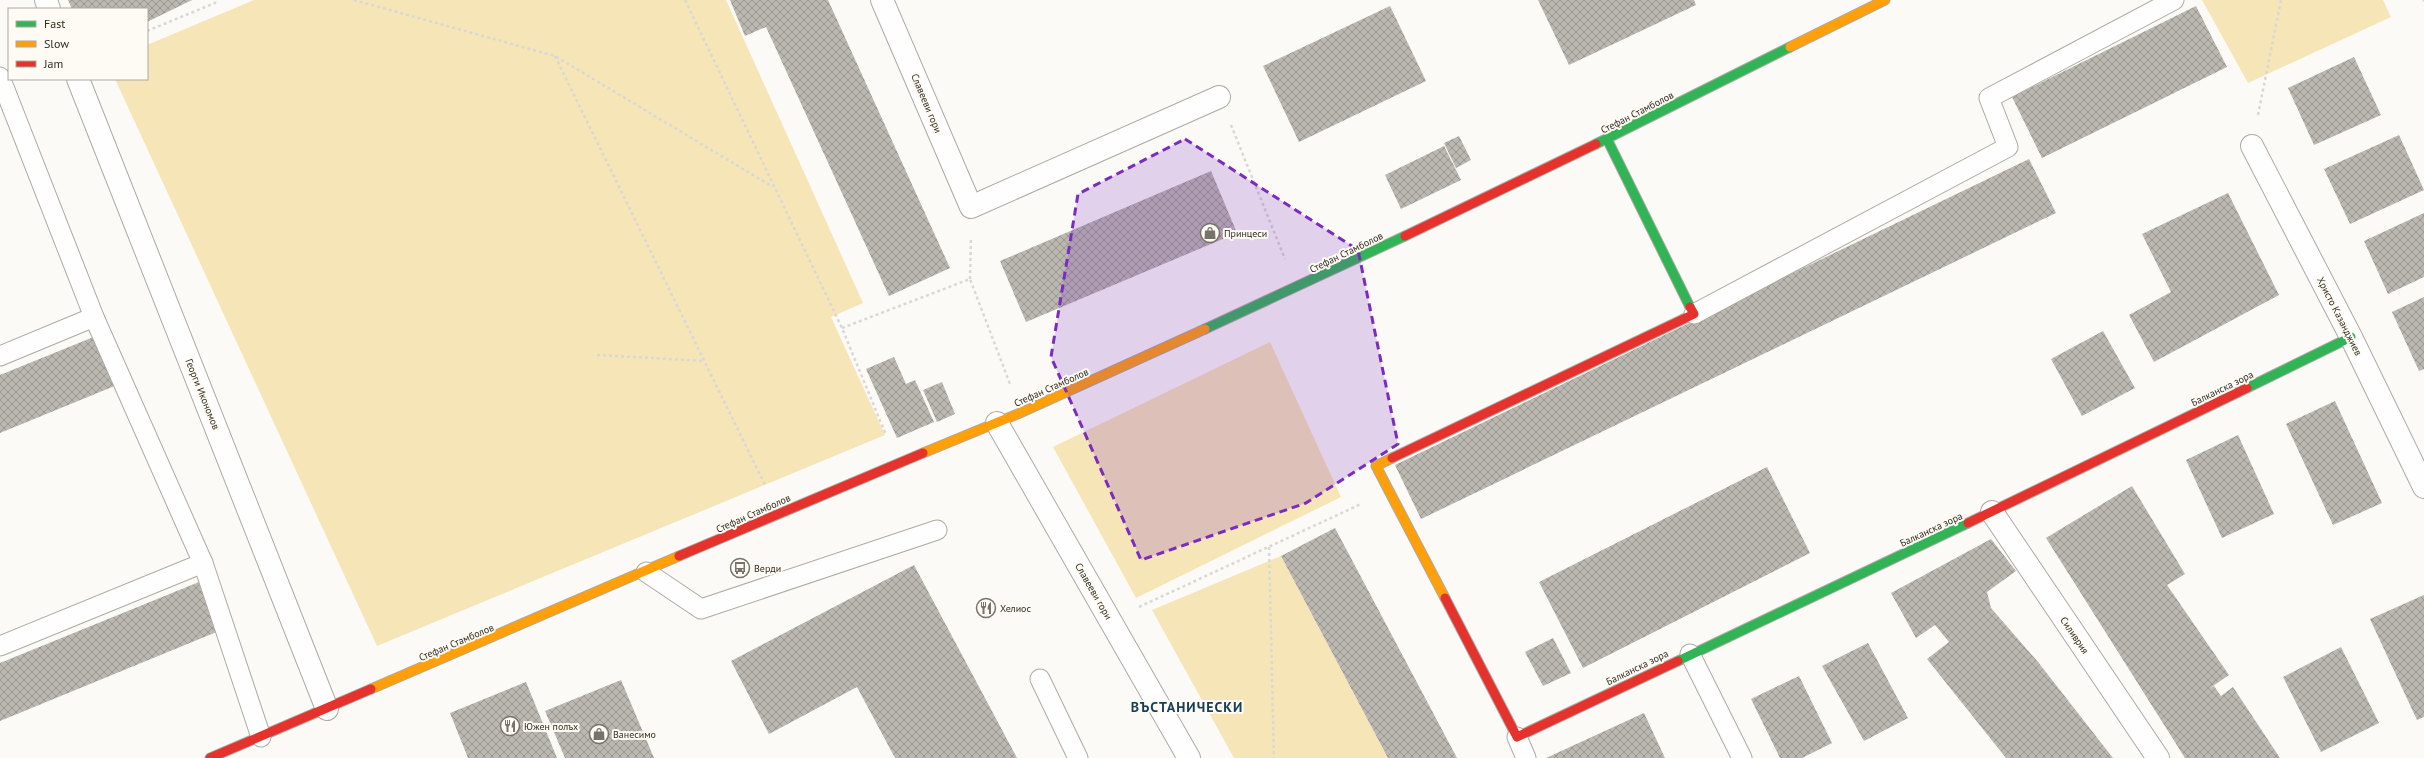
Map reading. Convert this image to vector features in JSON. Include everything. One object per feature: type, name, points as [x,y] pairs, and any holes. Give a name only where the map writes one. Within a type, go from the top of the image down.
[{"type":"street","name":"Славееви гори","points":[[882,0],[971,206]]},
{"type":"street","name":"Стефан Стамболов","points":[[210,758],[646,572],[778,513],[997,423],[1297,288],[1607,139],[1885,0]]},
{"type":"street","name":"Георги Икономов","points":[[78,80],[327,709]]},
{"type":"street","points":[[971,206],[1219,97]]},
{"type":"street","points":[[1517,737],[1376,466],[1694,314],[1607,139]]},
{"type":"street","name":"Христо Казанджиев","points":[[2252,146],[2351,337],[2424,487]]},
{"type":"street","name":"Балканска зора","points":[[1517,737],[1992,512],[2351,337]]},
{"type":"street","name":"Славееви гори","points":[[997,423],[1189,758]]},
{"type":"street","name":"Силиврия","points":[[1992,512],[2158,758]]},
{"type":"lane","points":[[1694,314],[2008,147],[1989,98],[2174,0]]},
{"type":"lane","points":[[0,77],[94,317],[203,563],[261,737]]},
{"type":"lane","points":[[0,356],[94,317]]},
{"type":"lane","points":[[646,572],[701,609],[937,530]]},
{"type":"lane","points":[[0,646],[203,563]]},
{"type":"lane","points":[[1690,654],[1742,758]]},
{"type":"lane","points":[[1040,679],[1078,758]]},
{"type":"lane","points":[[1517,737],[1526,758]]},
{"type":"path","points":[[148,31],[216,3],[215,0]]},
{"type":"path","points":[[354,0],[555,56],[774,188]]},
{"type":"path","points":[[685,0],[842,328],[898,463]]},
{"type":"path","points":[[2252,146],[2281,0]]},
{"type":"path","points":[[555,56],[778,513]]},
{"type":"path","points":[[1219,97],[1297,288]]},
{"type":"path","points":[[971,206],[970,279],[1020,413]]},
{"type":"path","points":[[842,328],[970,279]]},
{"type":"path","points":[[597,355],[704,361]]},
{"type":"path","points":[[1110,620],[1389,491]]},
{"type":"path","points":[[1269,546],[1274,758]]},
{"type":"highlighted area","points":[[1185,139],[1358,250],[1398,444],[1306,503],[1141,560],[1051,357],[1078,194]]},
{"type":"shaded area","points":[[254,0],[726,0],[863,303],[831,317],[885,435],[377,646],[115,80],[148,80],[148,45]]},
{"type":"shaded area","points":[[2202,0],[2383,0],[2391,17],[2248,83]]},
{"type":"shaded area","points":[[1270,342],[1341,497],[1136,598],[1053,447]]},
{"type":"shaded area","points":[[1281,556],[1388,758],[1234,758],[1152,610]]},
{"type":"building","points":[[68,0],[192,0],[148,22],[148,8],[72,8]]},
{"type":"building","points":[[730,0],[828,0],[950,268],[889,296],[766,27],[745,36]]},
{"type":"building","points":[[1538,0],[1694,0],[1696,5],[1569,65]]},
{"type":"building","points":[[1390,6],[1426,81],[1299,142],[1263,66]]},
{"type":"building","points":[[2196,6],[2227,67],[2042,158],[2012,97]]},
{"type":"building","points":[[2354,57],[2381,115],[2314,145],[2288,88]]},
{"type":"building","points":[[2399,135],[2424,190],[2350,224],[2324,169]]},
{"type":"building","points":[[1459,136],[1471,160],[1456,168],[1444,143]]},
{"type":"building","points":[[1444,146],[1461,180],[1401,209],[1385,175]]},
{"type":"building","points":[[2029,159],[2056,213],[1421,519],[1395,465]]},
{"type":"building","points":[[1211,171],[1237,233],[1026,322],[1000,261]]},
{"type":"building","points":[[2228,193],[2279,295],[2154,362],[2129,315],[2171,292],[2142,234]]},
{"type":"building","points":[[2424,213],[2424,277],[2388,294],[2364,241]]},
{"type":"building","points":[[2424,297],[2424,369],[2419,371],[2392,312]]},
{"type":"building","points":[[2103,331],[2135,388],[2082,416],[2051,359]]},
{"type":"building","points":[[96,336],[117,385],[0,433],[0,375]]},
{"type":"building","points":[[894,357],[906,384],[915,380],[934,422],[897,438],[866,369]]},
{"type":"building","points":[[942,382],[955,414],[937,422],[923,390]]},
{"type":"building","points":[[2335,401],[2382,503],[2333,525],[2286,424]]},
{"type":"building","points":[[2238,435],[2274,514],[2222,538],[2186,460]]},
{"type":"building","points":[[1767,467],[1810,553],[1583,668],[1539,582]]},
{"type":"building","points":[[2132,486],[2185,574],[2167,585],[2229,675],[2210,688],[2214,686],[2221,696],[2233,687],[2280,758],[2185,758],[2046,538]]},
{"type":"building","points":[[1335,528],[1457,758],[1388,758],[1281,556]]},
{"type":"building","points":[[1991,539],[2016,571],[1987,592],[1991,608],[2038,662],[2113,758],[2006,758],[1927,659],[1949,642],[1935,625],[1916,638],[1891,593]]},
{"type":"building","points":[[914,565],[1017,758],[895,758],[857,687],[769,734],[731,661]]},
{"type":"building","points":[[199,582],[219,631],[0,721],[0,663]]},
{"type":"building","points":[[2424,595],[2424,717],[2417,720],[2370,619]]},
{"type":"building","points":[[1553,638],[1571,673],[1543,686],[1525,652]]},
{"type":"building","points":[[1868,643],[1908,718],[1864,741],[1822,666]]},
{"type":"building","points":[[2341,647],[2379,723],[2321,752],[2283,677]]},
{"type":"building","points":[[1799,676],[1832,743],[1802,758],[1780,758],[1751,699]]},
{"type":"building","name":"Ванесимо","points":[[621,680],[654,758],[565,758],[545,711]]},
{"type":"building","points":[[526,682],[557,758],[468,758],[450,713]]},
{"type":"building","points":[[1644,713],[1665,758],[1546,758]]},
{"type":"traffic: fast","points":[[1596,144],[1790,47]]},
{"type":"traffic: fast","points":[[1607,139],[1690,307]]},
{"type":"traffic: fast","points":[[1205,329],[1405,236]]},
{"type":"traffic: fast","points":[[2247,388],[2351,337]]},
{"type":"traffic: fast","points":[[1678,661],[1968,523]]},
{"type":"traffic: slow","points":[[1790,47],[1885,0]]},
{"type":"traffic: slow","points":[[923,453],[1020,413],[1205,329]]},
{"type":"traffic: slow","points":[[1392,458],[1376,466],[1445,598]]},
{"type":"traffic: slow","points":[[371,689],[679,556]]},
{"type":"traffic: jam","points":[[1405,236],[1596,144]]},
{"type":"traffic: jam","points":[[1392,458],[1694,314],[1690,307]]},
{"type":"traffic: jam","points":[[1968,523],[2247,388]]},
{"type":"traffic: jam","points":[[679,556],[923,453]]},
{"type":"traffic: jam","points":[[1445,598],[1517,737],[1678,661]]},
{"type":"traffic: jam","points":[[210,758],[371,689]]},
{"type":"place","name":"Принцеси","points":[[1210,233]]},
{"type":"place","name":"Верди","points":[[740,568]]},
{"type":"place","name":"Хелиос","points":[[986,608]]},
{"type":"place","name":"Южен полъх","points":[[510,726]]},
{"type":"place","name":"Ванесимо","points":[[599,734]]},
{"type":"district","name":"ВЪСТАНИЧЕСКИ","points":[[1187,707]]}]
